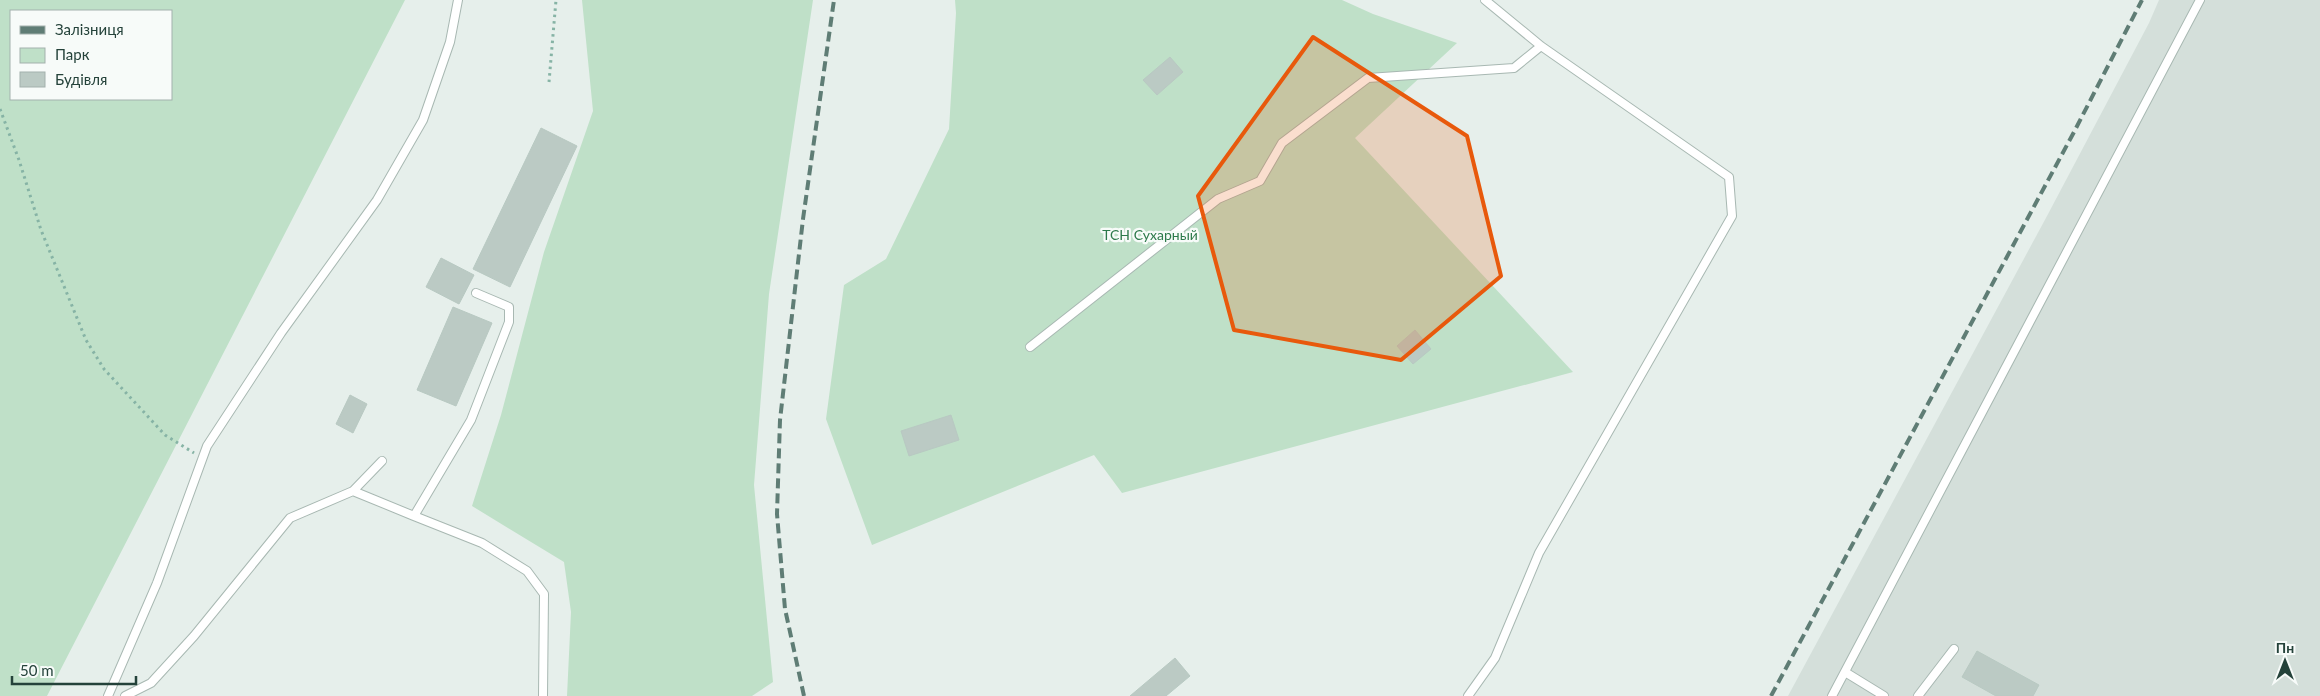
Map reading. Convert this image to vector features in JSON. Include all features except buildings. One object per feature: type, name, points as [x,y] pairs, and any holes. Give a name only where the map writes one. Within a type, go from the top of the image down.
[{"type":"lane","points":[[108,696],[157,583],[207,446],[281,332],[377,200],[423,120],[450,42],[458,0]]},
{"type":"lane","points":[[1468,696],[1495,658],[1539,552],[1732,216],[1729,177],[1541,46],[1485,0]]},
{"type":"lane","points":[[1832,696],[2200,0]]},
{"type":"lane","points":[[1030,347],[1218,199],[1260,181],[1282,143],[1368,78],[1514,68],[1541,46]]},
{"type":"lane","points":[[414,516],[471,420],[509,322],[509,307],[476,293]]},
{"type":"lane","points":[[125,696],[151,683],[176,656],[290,518],[353,491],[382,461]]},
{"type":"lane","points":[[353,491],[482,543],[528,572],[544,594],[543,696]]},
{"type":"lane","points":[[1918,696],[1954,650]]},
{"type":"lane","points":[[1845,672],[1884,696]]},
{"type":"path","points":[[549,82],[556,0]]},
{"type":"path","points":[[0,108],[41,230],[86,340],[104,368],[165,435],[203,458]]},
{"type":"highlighted area","points":[[1313,37],[1467,136],[1501,276],[1401,360],[1234,330],[1198,196]]},
{"type":"shaded area","points":[[2159,0],[2320,0],[2320,696],[1788,696],[2047,216],[2149,23]]},
{"type":"green space","points":[[0,0],[405,0],[47,696],[0,696]]},
{"type":"green space","points":[[582,0],[813,0],[769,294],[754,485],[773,682],[752,696],[567,696],[571,612],[564,562],[472,506],[501,415],[544,252],[593,111]]},
{"type":"green space","name":"ТСН Сухарный","points":[[955,0],[1342,0],[1373,14],[1457,43],[1355,138],[1573,372],[1122,493],[1094,455],[872,545],[826,419],[844,285],[886,259],[949,129],[956,13]]},
{"type":"railway","points":[[804,696],[785,609],[777,514],[780,420],[803,219],[834,0]]},
{"type":"railway","points":[[1771,696],[2074,132],[2142,0]]}]
